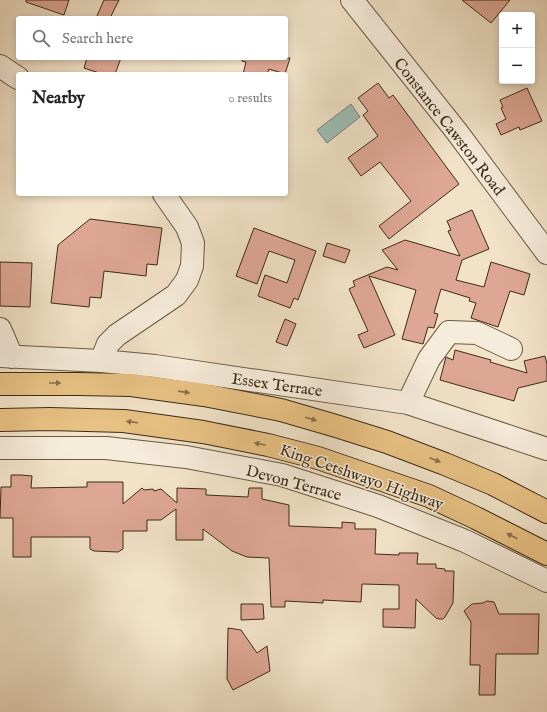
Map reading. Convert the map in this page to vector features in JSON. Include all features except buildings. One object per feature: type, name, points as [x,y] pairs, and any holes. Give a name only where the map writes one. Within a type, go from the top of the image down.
[{"type":"highway","points":[[0,384],[131,386],[204,395],[281,410],[387,442],[445,464],[493,484],[547,512]]},
{"type":"highway","name":"King Cetshwayo Highway","points":[[0,420],[50,419],[124,421],[203,432],[268,445],[318,458],[429,496],[547,554]]},
{"type":"street","name":"Constance Cawston Road","points":[[352,0],[457,132],[547,253]]},
{"type":"street","points":[[0,66],[16,77]]},
{"type":"street","points":[[101,361],[108,344],[117,335],[176,295],[187,280],[192,266],[193,243],[187,227],[165,196]]},
{"type":"street","points":[[0,329],[6,357]]},
{"type":"street","points":[[408,403],[429,359],[449,332],[478,333],[511,349]]},
{"type":"street","name":"Essex Terrace","points":[[6,357],[101,361],[155,366],[408,403],[547,449]]},
{"type":"street","name":"Devon Terrace","points":[[0,448],[106,448],[186,457],[282,475],[400,514],[465,541],[547,581]]},
{"type":"water","points":[[351,104],[360,117],[327,143],[317,130]]}]
